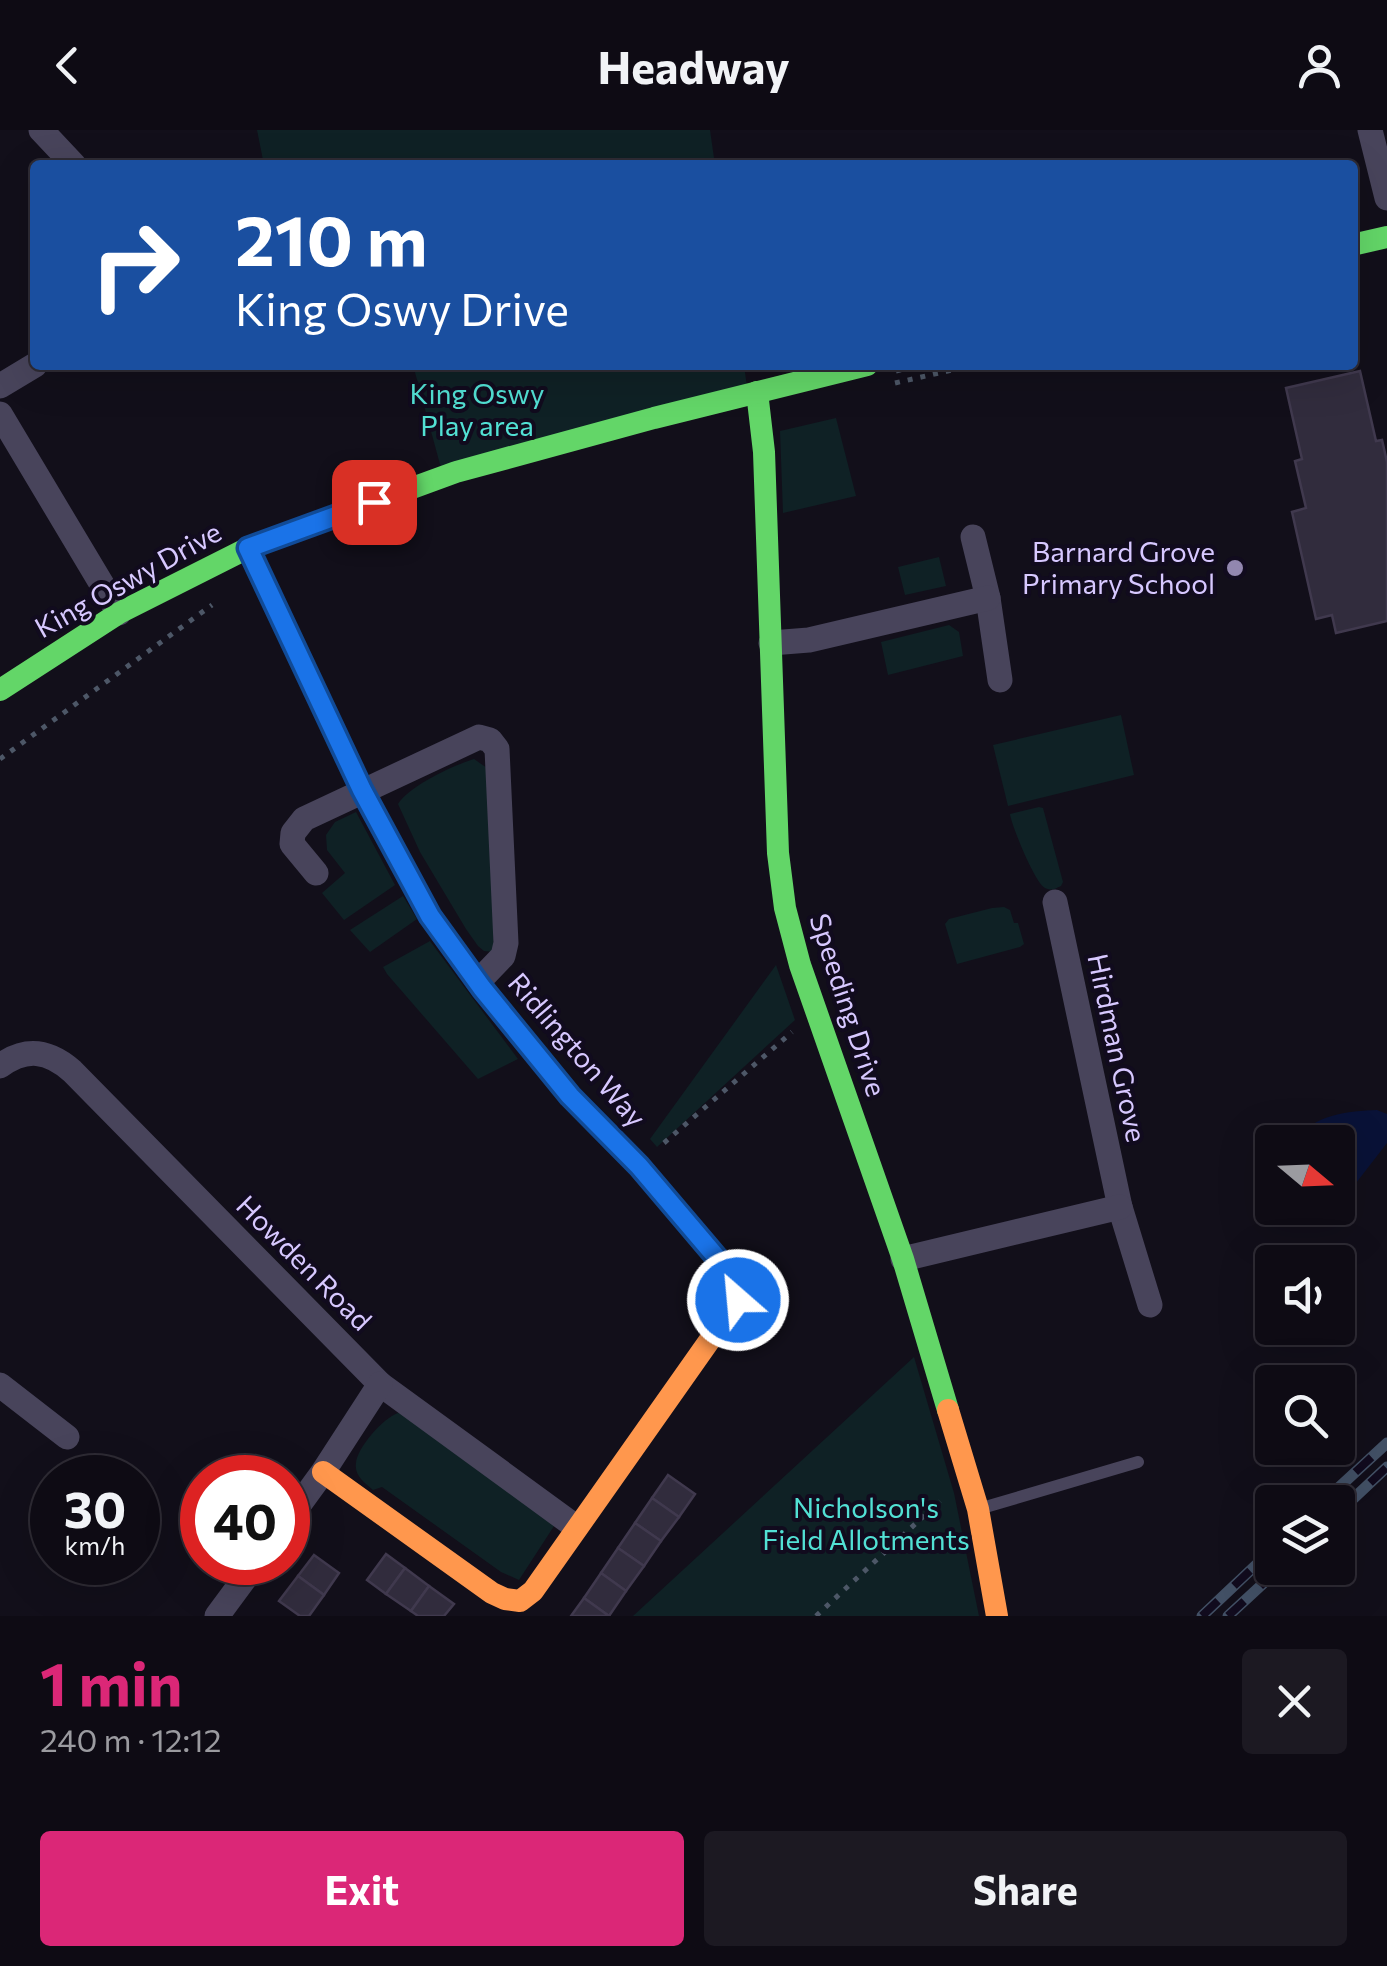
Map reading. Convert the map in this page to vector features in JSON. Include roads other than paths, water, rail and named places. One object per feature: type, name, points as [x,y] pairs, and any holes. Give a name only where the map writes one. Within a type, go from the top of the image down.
[{"type":"street","points":[[40,130],[69,160]]},
{"type":"street","points":[[1370,130],[1387,198]]},
{"type":"street","points":[[1358,244],[1387,237]]},
{"type":"street","points":[[0,386],[30,368]]},
{"type":"street","name":"King Oswy Drive","points":[[0,690],[118,613],[248,548],[456,472],[846,370]]},
{"type":"street","name":"Speeding Drive","points":[[756,392],[764,452],[780,871],[785,908],[800,964],[903,1260],[978,1509],[997,1616]]},
{"type":"street","points":[[0,414],[118,613]]},
{"type":"street","points":[[973,537],[988,598],[1000,680]]},
{"type":"street","name":"Ridlington Way","points":[[248,548],[362,790],[430,916],[570,1096],[639,1166],[737,1285],[738,1300],[533,1591],[520,1601],[492,1593],[323,1472]]},
{"type":"street","points":[[771,643],[809,640],[988,598]]},
{"type":"street","points":[[316,874],[292,844],[292,833],[304,819],[479,737],[490,740],[497,749],[506,943],[502,956],[478,982]]},
{"type":"street","name":"Hirdman Grove","points":[[1055,902],[1120,1207],[1150,1305]]},
{"type":"street","name":"Howden Road","points":[[0,1066],[16,1055],[55,1056],[380,1384],[576,1527]]},
{"type":"street","points":[[903,1260],[1120,1207]]},
{"type":"street","points":[[310,1490],[380,1384]]},
{"type":"street","points":[[0,1385],[67,1436]]},
{"type":"street","points":[[218,1616],[240,1585]]},
{"type":"lane","points":[[978,1509],[1138,1462]]},
{"type":"water","points":[[1377,1110],[1387,1114],[1387,1143],[1355,1184],[1355,1125],[1311,1125],[1343,1113]]},
{"type":"railway","points":[[1341,1485],[1387,1443]]},
{"type":"railway","points":[[1355,1497],[1387,1467]]},
{"type":"railway","points":[[1202,1616],[1255,1566]]},
{"type":"railway","points":[[1228,1616],[1262,1585]]},
{"type":"place","name":"Barnard Grove Primary School","points":[[1235,568]]},
{"type":"park label","name":"King Oswy Play area","points":[[477,410]]},
{"type":"park label","name":"Nicholson's Field Allotments","points":[[866,1524]]}]
